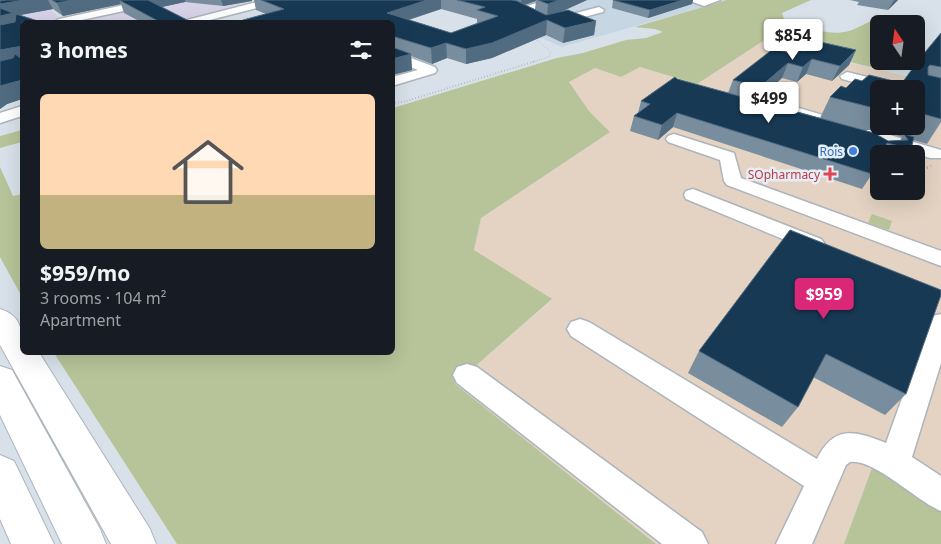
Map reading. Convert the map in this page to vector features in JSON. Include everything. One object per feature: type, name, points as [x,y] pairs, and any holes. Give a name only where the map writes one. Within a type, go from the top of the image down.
[{"type":"main road","points":[[0,320],[20,351]]},
{"type":"main road","points":[[23,355],[135,544]]},
{"type":"main road","points":[[0,380],[85,544]]},
{"type":"main road","points":[[0,474],[33,544]]},
{"type":"street","points":[[68,20],[161,0]]},
{"type":"street","points":[[478,0],[529,14],[546,24],[599,10]]},
{"type":"street","points":[[520,11],[556,0]]},
{"type":"street","points":[[692,0],[704,3],[715,0]]},
{"type":"street","points":[[200,20],[271,1]]},
{"type":"street","points":[[240,10],[254,16]]},
{"type":"street","points":[[395,56],[430,70],[395,81]]},
{"type":"street","points":[[847,76],[870,82]]},
{"type":"street","points":[[878,145],[739,100],[910,145]]},
{"type":"street","points":[[0,118],[20,112]]},
{"type":"street","points":[[674,139],[728,157],[733,181],[941,258]]},
{"type":"street","points":[[925,149],[940,153]]},
{"type":"street","points":[[693,195],[831,251]]},
{"type":"street","points":[[894,464],[941,323]]},
{"type":"street","points":[[580,329],[823,480]]},
{"type":"street","points":[[467,375],[690,544]]},
{"type":"street","points":[[794,544],[835,455],[845,448],[858,447],[873,452],[941,495]]},
{"type":"path","points":[[395,103],[548,57],[551,52],[538,40]]},
{"type":"shaded area","points":[[173,0],[230,0],[255,3],[188,20],[78,20]]},
{"type":"shaded area","points":[[470,0],[727,0],[562,47],[522,30]]},
{"type":"shaded area","points":[[46,4],[61,20],[20,21],[0,12]]},
{"type":"shaded area","points":[[763,41],[870,68],[870,70],[880,70],[918,80],[870,80],[870,135],[925,135],[925,84],[941,94],[941,509],[872,468],[844,544],[656,544],[455,384],[552,300],[474,250],[481,218],[610,132],[589,111],[569,82],[595,68],[621,77],[640,67],[697,84]]},
{"type":"green space","points":[[727,0],[811,0],[782,13],[784,19],[824,32],[849,31],[870,22],[870,67],[763,41],[697,84],[640,67],[621,77],[595,68],[569,82],[589,111],[610,132],[481,218],[474,250],[552,299],[455,384],[656,544],[177,544],[55,355],[395,355],[395,107],[557,58],[583,53],[626,40],[646,38],[663,32],[655,29],[635,27]]},
{"type":"green space","points":[[20,131],[20,143],[0,148],[0,136]]},
{"type":"green space","points":[[0,167],[13,196],[20,194],[20,293],[0,257]]},
{"type":"green space","points":[[872,214],[892,221],[889,230],[868,223]]},
{"type":"green space","points":[[872,468],[941,509],[941,544],[844,544]]},
{"type":"building","points":[[24,0],[0,4],[0,1]]},
{"type":"building","points":[[52,0],[72,0],[57,3]]},
{"type":"building","points":[[119,0],[148,0],[187,20],[156,20]]},
{"type":"building","points":[[261,0],[427,0],[387,13],[451,33],[498,16],[477,10],[485,7],[457,0],[512,0],[546,15],[568,10],[596,21],[565,28],[547,20],[492,43],[466,49],[446,43],[431,48],[395,37],[395,20],[243,20],[284,9]]},
{"type":"building","points":[[538,0],[559,0],[548,4]]},
{"type":"building","points":[[613,0],[683,0],[650,10]]},
{"type":"building","points":[[0,8],[13,13],[0,16]]},
{"type":"building","points":[[16,14],[35,20],[20,20],[20,46],[0,50],[0,25],[15,22]]},
{"type":"building","points":[[941,33],[941,67],[930,65],[928,67],[928,75],[941,78],[941,119],[925,115],[925,80],[904,80],[912,70],[925,70],[925,52]]},
{"type":"building","points":[[816,41],[856,50],[840,66],[812,59],[803,67],[788,63],[760,87],[733,80],[773,49],[791,53],[796,49],[804,51]]},
{"type":"building","points":[[395,48],[411,54],[395,58]]},
{"type":"building","points":[[15,54],[20,58],[20,81],[0,86],[0,61],[13,58]]},
{"type":"building","points":[[869,75],[890,80],[870,80],[870,107],[830,97],[841,86],[846,88],[855,79],[862,81]]},
{"type":"building","points":[[675,77],[870,132],[870,135],[878,135],[888,141],[908,140],[905,135],[914,137],[912,145],[887,143],[886,145],[870,145],[870,173],[677,113],[662,125],[634,116],[650,104],[641,101]]},
{"type":"building","points":[[790,230],[941,290],[941,295],[906,394],[826,354],[798,407],[699,351]]},
{"type":"place","name":"Rois","points":[[853,151]]},
{"type":"place","name":"SOpharmacy","points":[[830,174]]}]
